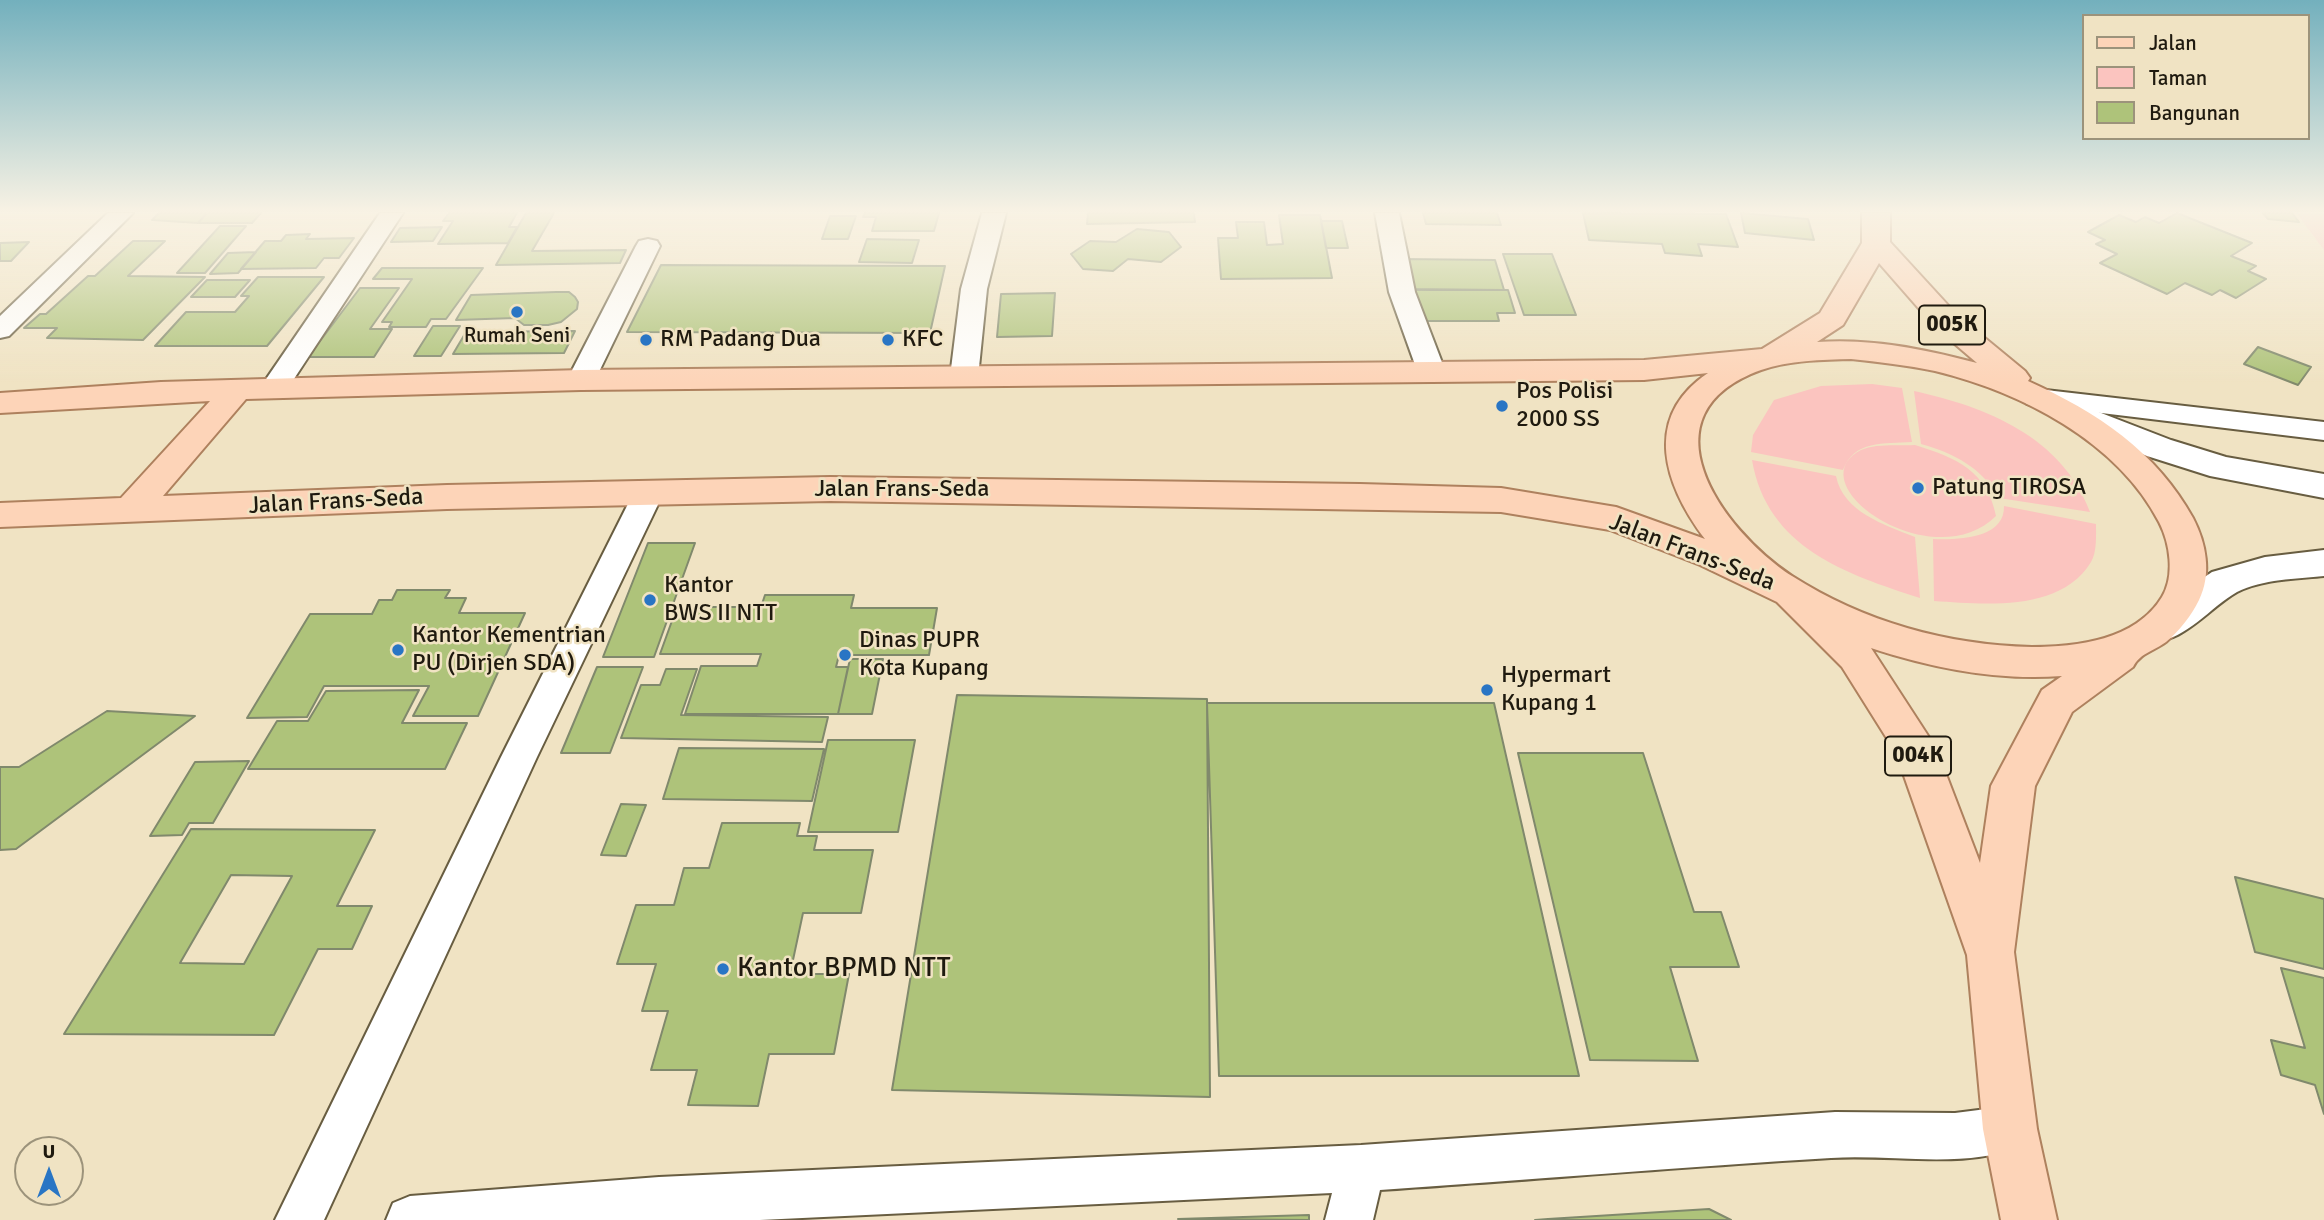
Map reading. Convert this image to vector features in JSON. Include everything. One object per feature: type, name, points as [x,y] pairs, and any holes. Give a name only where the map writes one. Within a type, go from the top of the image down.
[{"type":"main road","name":"005K","points":[[1770,358],[1832,319],[1856,270]]},
{"type":"main road","name":"005K","points":[[1908,270],[1946,321],[2037,398]]},
{"type":"main road","points":[[0,403],[274,388],[581,380],[1644,370],[1851,350],[1897,354],[1968,371],[2159,449],[2210,464],[2324,486]]},
{"type":"main road","points":[[1770,358],[1728,375],[1710,386],[1692,408],[1682,433],[1682,463],[1692,494],[1714,527],[1747,560],[1789,591],[1840,619],[1897,641],[1956,656],[2015,663],[2070,661],[2116,650],[2152,632],[2225,582],[2266,570],[2324,564]]},
{"type":"main road","points":[[131,511],[237,390]]},
{"type":"main road","points":[[2037,398],[2081,421],[2119,449],[2151,480],[2174,513],[2187,546],[2188,578],[2176,607],[2152,632]]},
{"type":"main road","name":"Jalan Frans-Seda","points":[[0,515],[447,497],[649,492],[960,489],[1501,500],[1616,519],[1713,556],[1789,591]]},
{"type":"main road","name":"004K","points":[[1789,591],[1856,656],[1915,748],[1991,955]]},
{"type":"main road","name":"004K","points":[[2029,1220],[2010,1129],[1991,955],[2013,786],[2056,701],[2152,632]]},
{"type":"street","points":[[0,330],[63,270]]},
{"type":"street","points":[[274,388],[353,270]]},
{"type":"street","points":[[581,380],[636,270]]},
{"type":"street","points":[[964,377],[974,289],[979,270]]},
{"type":"street","points":[[1398,270],[1402,292],[1432,373]]},
{"type":"street","points":[[2037,398],[2324,431]]},
{"type":"street","points":[[299,1220],[519,757],[649,492]]},
{"type":"street","points":[[410,1220],[659,1201],[1361,1168],[1835,1135],[1955,1136],[2010,1129]]},
{"type":"street","points":[[1349,1220],[1361,1168]]},
{"type":"green space","points":[[1872,384],[1902,388],[1912,442],[1862,448],[1854,453],[1843,470],[1751,452],[1753,435],[1774,400],[1821,386]]},
{"type":"green space","points":[[1914,391],[1968,406],[2019,429],[2061,464],[2077,486],[2090,512],[1999,498],[1984,478],[1966,463],[1921,444]]},
{"type":"green space","points":[[1915,445],[1944,455],[1968,468],[1985,488],[1996,516],[1969,533],[1939,537],[1908,532],[1880,519],[1858,502],[1845,484],[1845,465],[1867,448]]},
{"type":"green space","points":[[1752,460],[1836,476],[1840,488],[1856,508],[1879,522],[1915,537],[1920,598],[1838,567],[1792,536],[1774,515],[1760,490]]},
{"type":"green space","points":[[2004,506],[2096,524],[2095,548],[2091,562],[2077,578],[2060,590],[2041,598],[1997,603],[1934,601],[1933,539],[1966,538],[1988,531],[1997,525]]},
{"type":"building","points":[[102,270],[134,270],[128,276],[205,277],[143,340],[47,338],[57,328],[24,328],[40,314],[46,314],[88,276],[95,276]]},
{"type":"building","points":[[180,270],[208,270],[205,273],[177,273]]},
{"type":"building","points":[[213,270],[241,270],[238,273],[210,274]]},
{"type":"building","points":[[380,270],[482,270],[446,319],[431,319],[426,327],[389,327],[392,322],[382,322],[412,279],[373,279]]},
{"type":"building","points":[[658,270],[944,270],[930,333],[627,332]]},
{"type":"building","points":[[1220,270],[1330,270],[1332,278],[1221,279]]},
{"type":"building","points":[[1404,270],[1498,270],[1504,290],[1408,289]]},
{"type":"building","points":[[1508,270],[1558,270],[1576,315],[1524,315]]},
{"type":"building","points":[[2115,270],[2250,270],[2266,279],[2236,298],[2220,290],[2212,295],[2185,283],[2167,294]]},
{"type":"building","points":[[258,277],[324,277],[267,346],[155,346],[186,312],[235,312],[249,296],[241,296]]},
{"type":"building","points":[[207,280],[250,280],[235,297],[191,297]]},
{"type":"building","points":[[360,288],[399,288],[370,329],[392,329],[374,357],[308,357]]},
{"type":"building","points":[[1412,290],[1508,290],[1515,313],[1497,313],[1499,321],[1419,321]]},
{"type":"building","name":"Rumah Seni","points":[[569,292],[578,302],[577,309],[561,322],[524,325],[515,318],[456,320],[471,295]]},
{"type":"building","points":[[1055,293],[1052,336],[997,337],[1001,294]]},
{"type":"building","points":[[433,326],[460,326],[441,356],[414,356]]},
{"type":"building","points":[[575,331],[564,353],[453,354],[466,332]]},
{"type":"building","points":[[2258,347],[2311,367],[2298,385],[2244,364]]},
{"type":"building","name":"Kantor BWS II NTT","points":[[648,543],[695,543],[654,657],[603,657]]},
{"type":"building","name":"Kantor Kementrian PU (Dirjen SDA)","points":[[397,590],[450,590],[445,598],[466,598],[459,613],[525,613],[478,716],[413,716],[429,686],[324,686],[307,717],[247,718],[310,614],[372,614],[379,600],[392,600]]},
{"type":"building","name":"Dinas PUPR Kota Kupang","points":[[765,595],[854,595],[851,608],[937,608],[929,655],[839,655],[836,667],[848,667],[838,714],[685,714],[701,666],[757,666],[761,654],[660,654],[677,607],[761,607]]},
{"type":"building","points":[[850,659],[883,659],[872,714],[838,714]]},
{"type":"building","name":"Kantor BWS II NTT","points":[[597,667],[643,667],[610,753],[561,753]]},
{"type":"building","points":[[666,669],[697,669],[681,715],[828,717],[822,742],[621,738],[641,685],[660,685]]},
{"type":"building","points":[[419,690],[402,723],[467,723],[445,769],[248,769],[277,721],[308,721],[326,691]]},
{"type":"building","points":[[957,695],[1207,699],[1210,1097],[892,1090]]},
{"type":"building","points":[[1207,703],[1494,703],[1579,1076],[1219,1076]]},
{"type":"building","points":[[107,711],[195,716],[16,849],[0,850],[0,767],[19,767]]},
{"type":"building","points":[[828,740],[915,740],[898,832],[808,832]]},
{"type":"building","points":[[679,748],[824,749],[812,801],[663,799]]},
{"type":"building","points":[[1518,753],[1643,753],[1694,912],[1721,912],[1739,967],[1670,967],[1698,1061],[1590,1060]]},
{"type":"building","points":[[249,761],[213,823],[189,823],[182,835],[150,836],[195,762]]},
{"type":"building","points":[[621,804],[646,805],[626,856],[601,855]]},
{"type":"building","name":"Kantor BPMD NTT","points":[[722,823],[800,823],[797,836],[817,836],[814,850],[873,850],[861,913],[803,913],[790,974],[849,974],[834,1054],[769,1054],[758,1106],[688,1105],[697,1070],[651,1070],[668,1011],[642,1011],[656,964],[617,964],[636,905],[674,905],[684,868],[709,868]]},
{"type":"building","points":[[191,829],[375,830],[337,906],[372,906],[352,949],[318,949],[274,1035],[64,1034]],"holes":[[[231,875],[292,876],[244,964],[180,963]]]},
{"type":"building","points":[[2235,877],[2324,899],[2324,969],[2255,952]]},
{"type":"building","points":[[2281,968],[2324,978],[2324,1114],[2315,1085],[2281,1075],[2271,1040],[2305,1048]]},
{"type":"building","points":[[1709,1209],[1731,1220],[1535,1220],[1548,1219]]},
{"type":"building","points":[[1309,1215],[1309,1220],[1178,1219]]},
{"type":"place","name":"Rumah Seni","points":[[517,312]]},
{"type":"place","name":"RM Padang Dua","points":[[646,340]]},
{"type":"place","name":"KFC","points":[[888,340]]},
{"type":"place","name":"Pos Polisi 2000 SS","points":[[1502,406]]},
{"type":"place","name":"Patung TIROSA","points":[[1918,488]]},
{"type":"place","name":"Kantor BWS II NTT","points":[[650,600]]},
{"type":"place","name":"Kantor Kementrian PU (Dirjen SDA)","points":[[398,650]]},
{"type":"place","name":"Dinas PUPR Kota Kupang","points":[[845,655]]},
{"type":"place","name":"Hypermart Kupang 1","points":[[1487,690]]},
{"type":"place","name":"Kantor BPMD NTT","points":[[723,969]]}]
